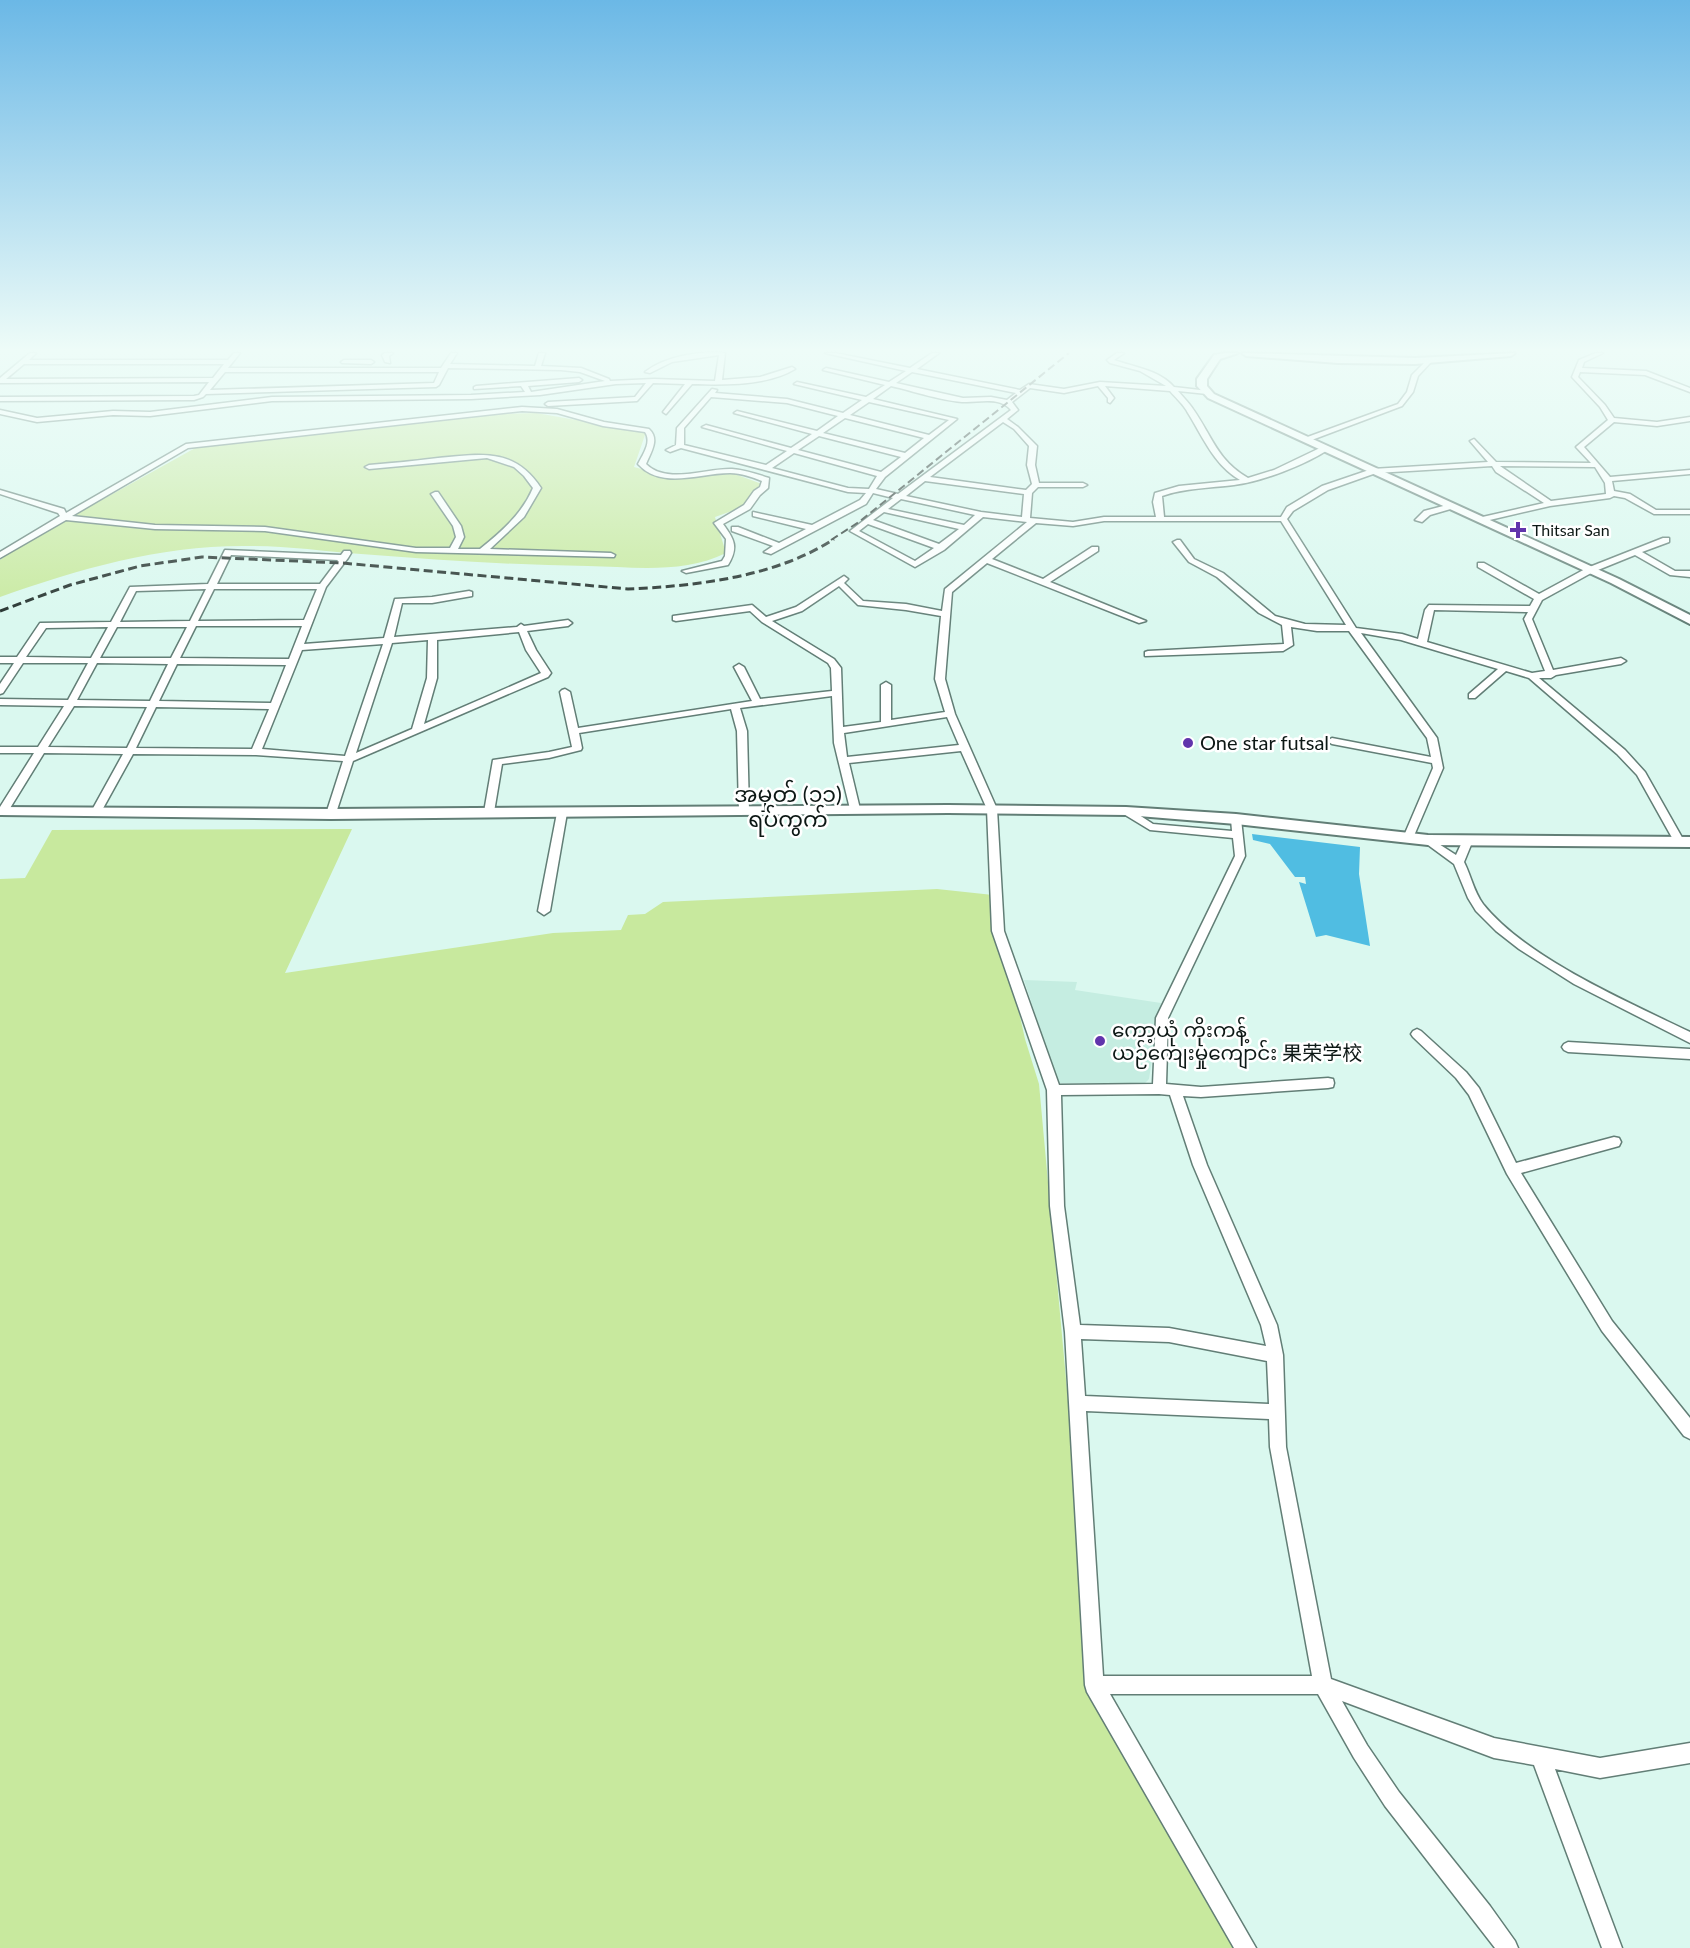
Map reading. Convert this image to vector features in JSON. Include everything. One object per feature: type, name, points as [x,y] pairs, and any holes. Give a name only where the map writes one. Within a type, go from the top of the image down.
[{"type":"main road","points":[[1315,444],[1590,570],[1690,620]]},
{"type":"main road","points":[[1,811],[331,814],[855,809],[1126,811],[1236,819],[1428,840],[1684,841]]},
{"type":"street","points":[[0,556],[18,542],[45,532],[64,517],[186,446],[204,444]]},
{"type":"street","points":[[651,444],[642,464],[651,472],[686,476],[733,471],[766,480],[764,488],[757,493],[747,507],[718,522],[730,538],[729,556],[725,563],[686,571]]},
{"type":"street","points":[[768,444],[882,475]]},
{"type":"street","points":[[767,468],[801,444]]},
{"type":"street","points":[[861,444],[907,456]]},
{"type":"street","points":[[768,552],[863,502],[873,491],[882,475],[923,444]]},
{"type":"street","points":[[971,444],[854,531],[915,566],[941,548],[981,514]]},
{"type":"street","points":[[1031,444],[1033,446],[1031,465],[1036,485]]},
{"type":"street","points":[[1209,444],[1235,474],[1247,481]]},
{"type":"street","points":[[1477,444],[1494,464],[1525,489],[1550,504]]},
{"type":"street","points":[[1584,444],[1580,447],[1608,479],[1611,493]]},
{"type":"street","points":[[670,450],[680,446],[848,490],[873,491],[981,514],[1030,520],[1073,524],[1104,519],[1283,519]]},
{"type":"street","points":[[1161,520],[1156,502],[1158,495],[1170,490],[1247,481],[1325,449]]},
{"type":"street","points":[[369,468],[487,456],[502,459],[525,470],[537,488],[534,497],[513,525],[483,551]]},
{"type":"street","points":[[1283,519],[1290,509],[1324,489],[1376,471],[1494,464],[1596,465]]},
{"type":"street","points":[[1608,479],[1690,472]]},
{"type":"street","points":[[926,479],[1028,492],[1036,485],[1083,485]]},
{"type":"street","points":[[0,492],[61,511],[64,517]]},
{"type":"street","points":[[1028,492],[1030,520]]},
{"type":"street","points":[[1481,520],[1550,504],[1607,497],[1611,493]]},
{"type":"street","points":[[1611,493],[1627,496],[1654,512],[1690,512]]},
{"type":"street","points":[[435,494],[457,526],[460,537],[453,550]]},
{"type":"street","points":[[1419,520],[1427,513],[1451,506]]},
{"type":"street","points":[[883,510],[965,528]]},
{"type":"street","points":[[756,514],[813,528]]},
{"type":"street","points":[[64,517],[155,527],[265,529],[416,550],[611,555]]},
{"type":"street","points":[[1283,519],[1353,629],[1432,738],[1438,768],[1408,838]]},
{"type":"street","points":[[1030,520],[987,560],[948,591],[944,614],[940,679],[951,714],[992,809],[998,931],[1054,1090],[1057,1206],[1073,1332],[1094,1685],[1246,1948]]},
{"type":"street","points":[[868,521],[941,548]]},
{"type":"street","points":[[735,529],[780,546]]},
{"type":"street","points":[[1551,675],[1528,619],[1531,609],[1539,598],[1590,570],[1666,540]]},
{"type":"street","points":[[256,752],[322,587],[355,542]]},
{"type":"street","points":[[1178,542],[1183,553],[1198,566],[1219,574],[1264,613],[1286,625],[1353,629],[1422,642],[1532,676],[1551,675],[1621,661]]},
{"type":"street","points":[[1044,582],[1095,549]]},
{"type":"street","points":[[96,812],[130,751],[228,552],[344,558]]},
{"type":"street","points":[[1636,552],[1673,573],[1690,574]]},
{"type":"street","points":[[987,560],[1142,621]]},
{"type":"street","points":[[1481,565],[1539,598]]},
{"type":"street","points":[[765,620],[799,609],[842,581],[861,603],[906,607],[944,614]]},
{"type":"street","points":[[1,811],[71,704],[117,623],[133,589],[210,586],[322,587]]},
{"type":"street","points":[[331,814],[388,642],[398,601],[469,594]]},
{"type":"street","points":[[675,618],[752,608],[765,620],[831,661],[836,668],[838,731],[842,761],[855,809]]},
{"type":"street","points":[[1422,642],[1429,610],[1432,608],[1531,609]]},
{"type":"street","points":[[0,691],[43,625],[193,622],[308,623]]},
{"type":"street","points":[[299,646],[388,642],[568,623]]},
{"type":"street","points":[[1148,654],[1288,647],[1286,625]]},
{"type":"street","points":[[0,750],[256,752],[351,759],[544,675],[546,673],[531,650],[521,627]]},
{"type":"street","points":[[417,730],[432,678],[433,638]]},
{"type":"street","points":[[0,660],[292,662]]},
{"type":"street","points":[[739,667],[757,702]]},
{"type":"street","points":[[1472,696],[1504,668]]},
{"type":"street","points":[[1532,676],[1621,752],[1641,774],[1684,841]]},
{"type":"street","points":[[886,685],[886,724]]},
{"type":"street","points":[[489,812],[497,762],[564,753],[578,748],[565,692]]},
{"type":"street","points":[[575,731],[674,713],[735,708],[757,702],[837,693]]},
{"type":"street","points":[[0,702],[275,705]]},
{"type":"street","points":[[735,708],[742,731],[744,810]]},
{"type":"street","points":[[838,731],[951,714]]},
{"type":"street","points":[[1332,741],[1438,761]]},
{"type":"street","points":[[842,761],[966,747]]},
{"type":"street","points":[[1126,811],[1150,827],[1238,835]]},
{"type":"street","points":[[544,911],[562,813]]},
{"type":"street","points":[[1236,819],[1240,856],[1162,1018],[1167,1090],[1269,1325],[1275,1355],[1278,1447],[1323,1685],[1339,1718],[1402,1813],[1481,1910],[1508,1948]]},
{"type":"street","points":[[1428,840],[1459,862],[1479,906],[1516,939],[1580,981],[1690,1038]]},
{"type":"street","points":[[1459,862],[1468,840]]},
{"type":"street","points":[[1417,1034],[1461,1075],[1474,1092],[1512,1170],[1607,1326],[1690,1431]]},
{"type":"street","points":[[1568,1047],[1690,1054]]},
{"type":"street","points":[[1054,1090],[1201,1092],[1328,1083]]},
{"type":"street","points":[[1512,1170],[1614,1142]]},
{"type":"street","points":[[1073,1332],[1169,1335],[1275,1355]]},
{"type":"street","points":[[1077,1403],[1277,1412]]},
{"type":"street","points":[[1094,1685],[1323,1685],[1494,1748],[1600,1768],[1690,1753]]},
{"type":"street","points":[[1541,1757],[1612,1948]]},
{"type":"shaded area","name":"ကော့ယုံ ကိုးကန့် ယဉ်ကျေးမှုကျောင်း 果荣学校","points":[[1024,980],[1077,982],[1075,990],[1161,1003],[1149,1079],[1144,1084],[1058,1083]]},
{"type":"green space","points":[[223,444],[642,444],[634,467],[664,475],[732,473],[762,484],[743,507],[715,517],[726,553],[710,560],[676,567],[531,565],[272,546],[211,547],[119,561],[59,577],[0,597],[0,560],[19,546],[197,447]]},
{"type":"green space","points":[[352,829],[285,973],[553,933],[621,930],[628,915],[645,914],[663,902],[937,889],[993,895],[1025,1039],[1039,1084],[1094,1685],[1237,1948],[0,1948],[0,879],[25,878],[52,830]]},
{"type":"water","points":[[1252,834],[1360,847],[1359,874],[1370,946],[1326,935],[1316,937],[1299,882],[1306,884],[1305,877],[1295,877],[1270,844],[1253,840]]},
{"type":"railway","points":[[831,540],[859,522],[956,444]]},
{"type":"railway","points":[[0,611],[70,585],[140,566],[202,557],[342,563],[628,589],[708,582],[761,571],[811,552],[834,539]]},
{"type":"place","name":"Thitsar San","points":[[1518,530]]},
{"type":"place","name":"One star futsal","points":[[1188,743]]},
{"type":"place","name":"ကော့ယုံ ကိုးကန့် ယဉ်ကျေးမှုကျောင်း 果荣学校","points":[[1100,1041]]},
{"type":"district","name":"အမှတ် (၁၁) ရပ်ကွက်","points":[[788,806]]}]
